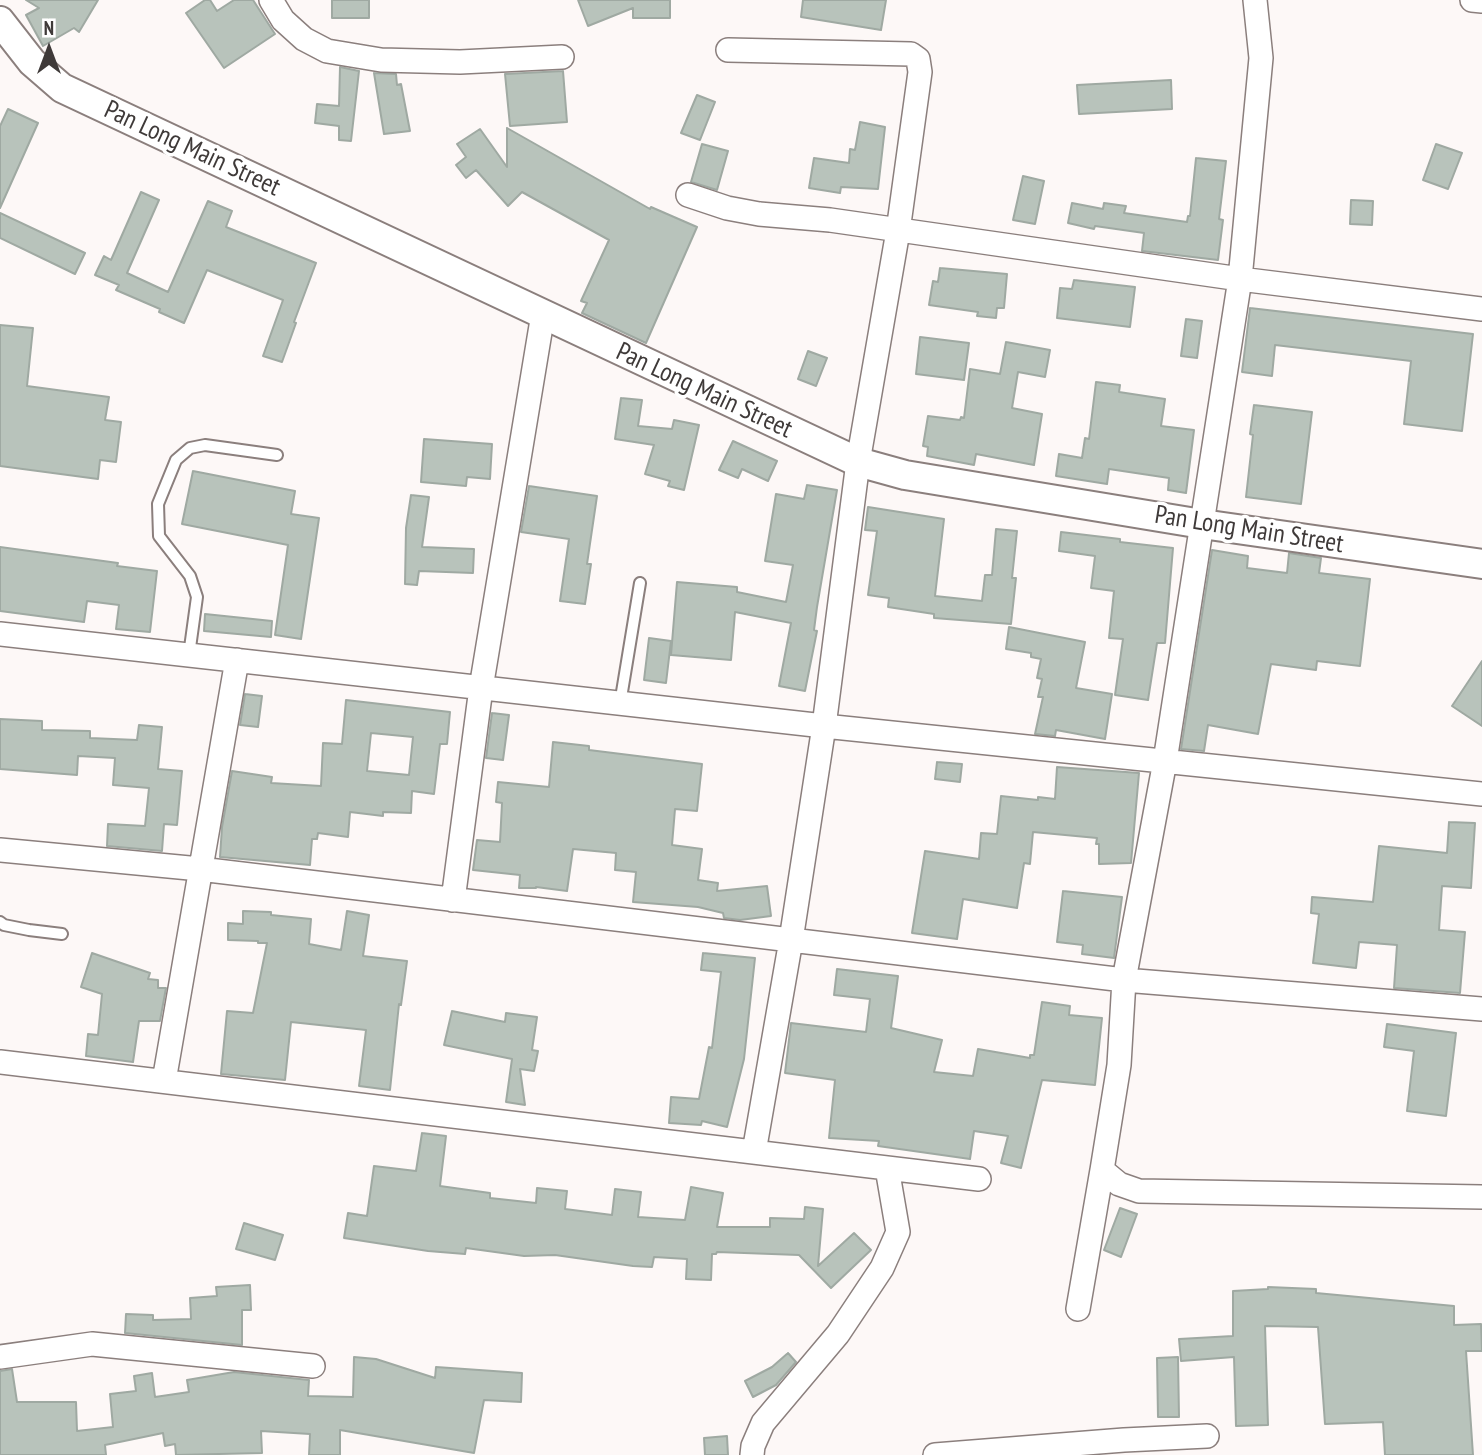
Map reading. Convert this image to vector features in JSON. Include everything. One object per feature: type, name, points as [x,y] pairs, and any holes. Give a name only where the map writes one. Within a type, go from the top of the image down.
[{"type":"street","points":[[271,0],[283,20],[304,39],[327,51],[381,60],[471,61],[562,57]]},
{"type":"street","points":[[1078,1309],[1119,1065],[1124,980],[1165,761],[1240,279],[1261,58],[1255,0]]},
{"type":"street","points":[[1472,0],[1482,1]]},
{"type":"street","name":"Pan Long Main Street","points":[[0,20],[32,62],[62,88],[858,462],[905,475],[1202,524],[1482,564]]},
{"type":"street","points":[[728,50],[911,54],[918,59],[920,72],[898,231],[858,462],[824,726],[791,940],[754,1152]]},
{"type":"street","points":[[688,195],[727,208],[1240,279],[1482,309]]},
{"type":"street","points":[[453,900],[481,688],[543,314]]},
{"type":"street","points":[[0,634],[620,704],[1482,794]]},
{"type":"street","points":[[164,1080],[237,660]]},
{"type":"street","points":[[0,850],[200,869],[1124,980],[1482,1009]]},
{"type":"street","points":[[0,1062],[979,1179]]},
{"type":"street","points":[[752,1455],[763,1423],[838,1334],[882,1268],[898,1232],[887,1168]]},
{"type":"street","points":[[1102,1170],[1119,1184],[1139,1191],[1482,1197]]},
{"type":"street","points":[[0,1357],[92,1344],[313,1366]]},
{"type":"street","points":[[936,1455],[1207,1436]]},
{"type":"lane","points":[[189,655],[197,597],[190,576],[159,536],[158,504],[176,460],[190,448],[205,445],[276,455]]},
{"type":"lane","points":[[620,704],[640,583]]},
{"type":"lane","points":[[0,922],[29,930],[62,933]]},
{"type":"building","points":[[26,0],[98,0],[79,32],[74,28],[43,46],[26,15],[39,8]]},
{"type":"building","points":[[205,0],[210,0],[217,11],[234,0],[253,0],[275,34],[224,68],[186,13]]},
{"type":"building","points":[[332,0],[369,0],[369,18],[332,18]]},
{"type":"building","points":[[578,0],[670,0],[670,18],[633,18],[633,8],[588,26]]},
{"type":"building","points":[[803,0],[886,0],[881,30],[801,17]]},
{"type":"building","points":[[340,67],[359,71],[351,141],[339,140],[339,126],[315,123],[317,104],[339,106]]},
{"type":"building","points":[[563,71],[567,122],[510,126],[505,74]]},
{"type":"building","points":[[374,73],[396,74],[397,85],[401,84],[410,131],[384,134]]},
{"type":"building","points":[[1171,80],[1172,109],[1079,114],[1077,85]]},
{"type":"building","points":[[697,95],[715,102],[700,140],[681,133]]},
{"type":"building","points":[[8,109],[38,123],[0,208],[0,126]]},
{"type":"building","points":[[860,122],[885,127],[878,189],[841,187],[840,193],[809,188],[814,158],[849,163],[850,149],[855,150]]},
{"type":"building","points":[[507,128],[650,209],[651,207],[697,227],[646,343],[582,313],[587,303],[581,301],[609,240],[522,192],[508,206],[476,170],[466,178],[456,165],[466,157],[457,144],[480,129],[507,167]]},
{"type":"building","points":[[702,144],[728,151],[717,190],[691,182]]},
{"type":"building","points":[[1436,144],[1462,153],[1448,189],[1423,180]]},
{"type":"building","points":[[1196,158],[1226,161],[1219,219],[1223,220],[1218,260],[1142,251],[1144,233],[1095,226],[1094,229],[1068,223],[1072,203],[1103,209],[1104,203],[1126,206],[1124,213],[1187,222],[1190,216]]},
{"type":"building","points":[[1023,176],[1044,181],[1035,224],[1013,220]]},
{"type":"building","points":[[141,192],[159,200],[127,273],[168,292],[208,201],[232,211],[226,227],[316,263],[282,362],[263,356],[283,300],[207,270],[184,323],[159,312],[160,309],[116,290],[119,285],[95,275],[104,256],[111,260]]},
{"type":"building","points":[[1351,200],[1373,201],[1372,225],[1350,224]]},
{"type":"building","points":[[0,213],[85,253],[75,274],[0,238]]},
{"type":"building","points":[[940,268],[1007,274],[1004,308],[997,308],[996,318],[977,316],[978,312],[929,305],[933,281],[938,282]]},
{"type":"building","points":[[1074,280],[1135,287],[1130,327],[1057,318],[1060,288],[1072,289]]},
{"type":"building","points":[[1250,308],[1473,334],[1462,431],[1404,424],[1411,361],[1275,345],[1272,376],[1242,372]]},
{"type":"building","points":[[1186,319],[1202,321],[1197,358],[1181,356]]},
{"type":"building","points":[[0,325],[33,328],[27,386],[109,397],[105,420],[121,422],[116,462],[100,460],[98,479],[0,466]]},
{"type":"building","points":[[920,337],[969,343],[964,380],[916,374]]},
{"type":"building","points":[[1006,342],[1050,350],[1045,377],[1018,372],[1012,408],[1042,414],[1034,465],[976,454],[974,465],[927,456],[928,447],[923,446],[928,416],[960,420],[961,417],[964,418],[970,369],[1000,374]]},
{"type":"building","points":[[808,351],[827,358],[816,386],[798,379]]},
{"type":"building","points":[[1096,382],[1120,385],[1119,392],[1165,399],[1161,426],[1194,430],[1186,493],[1168,490],[1169,478],[1109,469],[1107,484],[1056,476],[1059,454],[1082,458],[1085,438],[1089,439]]},
{"type":"building","points":[[621,398],[642,400],[638,426],[672,429],[674,420],[699,425],[684,490],[668,486],[670,481],[645,474],[654,445],[615,439]]},
{"type":"building","points":[[1254,405],[1312,412],[1301,504],[1246,497]]},
{"type":"building","points":[[424,439],[492,444],[490,479],[467,477],[466,486],[421,482]]},
{"type":"building","points":[[733,441],[777,461],[768,481],[742,469],[738,478],[719,470]]},
{"type":"building","points":[[193,471],[295,491],[291,514],[319,518],[301,639],[275,635],[288,545],[182,524]]},
{"type":"building","points":[[807,485],[837,490],[817,607],[814,630],[817,631],[805,691],[779,686],[791,623],[735,612],[731,660],[671,655],[677,582],[737,587],[737,592],[786,602],[793,565],[765,561],[776,494],[804,499]]},
{"type":"building","points":[[529,486],[597,496],[587,564],[591,564],[585,604],[560,601],[569,539],[521,532]]},
{"type":"building","points":[[411,495],[429,497],[422,547],[474,549],[473,573],[419,571],[417,585],[405,584],[406,528]]},
{"type":"building","points":[[868,507],[944,519],[935,596],[982,601],[985,575],[992,575],[996,529],[1017,531],[1011,624],[934,618],[934,614],[888,607],[889,598],[868,595],[877,531],[865,530]]},
{"type":"building","points":[[1061,532],[1173,548],[1165,643],[1157,643],[1148,700],[1115,695],[1123,639],[1109,638],[1114,591],[1091,588],[1095,556],[1059,551]]},
{"type":"building","points":[[0,547],[157,571],[150,632],[116,629],[119,605],[87,601],[84,622],[0,611]]},
{"type":"building","points":[[1212,550],[1248,556],[1247,568],[1287,573],[1289,553],[1321,558],[1319,573],[1370,579],[1360,666],[1317,661],[1316,670],[1271,664],[1258,734],[1208,725],[1204,751],[1181,749]]},
{"type":"building","points":[[205,614],[272,621],[271,637],[204,631]]},
{"type":"building","points":[[1009,627],[1085,642],[1076,688],[1112,694],[1105,739],[1056,730],[1055,736],[1035,734],[1043,697],[1038,697],[1042,679],[1037,678],[1041,659],[1031,657],[1031,653],[1006,649]]},
{"type":"building","points":[[649,638],[671,641],[666,683],[644,680]]},
{"type":"building","points":[[1482,661],[1482,726],[1452,706]]},
{"type":"building","points":[[245,694],[262,696],[258,727],[240,725]]},
{"type":"building","points":[[346,700],[450,712],[447,744],[440,744],[434,794],[412,791],[411,813],[383,812],[383,816],[350,812],[348,837],[318,833],[317,839],[312,839],[310,865],[220,857],[222,827],[232,771],[272,777],[271,783],[321,786],[323,743],[342,744]],"holes":[[[371,733],[413,737],[409,775],[367,771]]]},
{"type":"building","points":[[492,713],[509,715],[503,760],[486,758]]},
{"type":"building","points":[[0,719],[42,721],[42,730],[90,731],[90,738],[137,740],[139,725],[162,727],[158,769],[182,771],[177,825],[164,824],[162,851],[107,846],[108,824],[145,826],[149,788],[113,785],[115,758],[78,756],[77,775],[0,769]]},
{"type":"building","points":[[553,742],[589,746],[589,750],[702,764],[697,811],[675,809],[672,845],[702,849],[698,880],[718,883],[717,891],[767,886],[771,916],[740,920],[724,918],[723,913],[698,907],[633,902],[636,872],[615,870],[616,853],[573,849],[567,891],[519,888],[520,875],[473,870],[477,840],[500,842],[502,803],[496,802],[498,782],[549,787]]},
{"type":"building","points":[[937,762],[962,764],[960,782],[935,779]]},
{"type":"building","points":[[1057,767],[1139,773],[1131,863],[1099,864],[1097,838],[1033,832],[1030,864],[1024,863],[1017,908],[963,899],[957,939],[912,933],[925,851],[979,859],[981,833],[997,834],[1001,796],[1055,799]]},
{"type":"building","points":[[1449,822],[1475,823],[1471,888],[1442,886],[1439,930],[1465,932],[1460,993],[1394,988],[1397,945],[1359,942],[1356,968],[1313,963],[1319,914],[1311,913],[1312,897],[1373,902],[1379,846],[1447,853]]},
{"type":"building","points":[[1063,891],[1122,897],[1114,958],[1082,954],[1083,945],[1057,942]]},
{"type":"building","points":[[243,911],[271,912],[271,915],[311,919],[309,944],[341,950],[347,911],[369,915],[363,956],[407,961],[401,1005],[399,1004],[390,1090],[359,1086],[366,1030],[291,1022],[285,1080],[221,1074],[227,1011],[253,1013],[267,943],[228,940],[228,923],[243,924]]},
{"type":"building","points":[[92,953],[150,973],[148,979],[158,980],[158,988],[166,988],[160,1021],[139,1021],[133,1062],[86,1056],[88,1034],[98,1035],[102,994],[81,987]]},
{"type":"building","points":[[703,953],[755,958],[744,1059],[727,1127],[702,1121],[701,1125],[669,1123],[671,1097],[699,1099],[709,1047],[712,1048],[721,972],[701,970]]},
{"type":"building","points":[[837,969],[898,976],[891,1028],[942,1040],[934,1072],[973,1076],[978,1049],[1030,1058],[1030,1055],[1034,1055],[1042,1002],[1070,1006],[1069,1015],[1102,1018],[1095,1085],[1042,1080],[1021,1168],[1001,1163],[1008,1136],[974,1131],[970,1159],[878,1146],[879,1141],[829,1138],[835,1080],[785,1073],[791,1023],[866,1032],[870,999],[834,995]]},
{"type":"building","points":[[452,1011],[505,1022],[506,1013],[537,1017],[532,1050],[538,1051],[534,1071],[520,1069],[525,1105],[506,1102],[512,1059],[444,1045]]},
{"type":"building","points":[[1387,1024],[1456,1033],[1446,1116],[1407,1111],[1414,1051],[1384,1047]]},
{"type":"building","points":[[422,1133],[446,1136],[440,1186],[490,1193],[490,1198],[536,1203],[537,1188],[567,1191],[565,1209],[612,1215],[615,1189],[641,1192],[638,1217],[685,1220],[691,1187],[723,1193],[717,1227],[770,1227],[770,1218],[804,1219],[805,1207],[823,1209],[818,1266],[854,1233],[871,1250],[831,1288],[799,1255],[717,1252],[712,1254],[711,1280],[686,1279],[687,1259],[654,1257],[652,1267],[633,1266],[555,1255],[524,1256],[466,1248],[465,1254],[428,1251],[344,1238],[348,1213],[367,1216],[374,1166],[416,1171]]},
{"type":"building","points":[[1120,1208],[1137,1214],[1121,1257],[1104,1250]]},
{"type":"building","points":[[244,1223],[283,1235],[275,1260],[236,1249]]},
{"type":"building","points":[[250,1285],[251,1310],[242,1310],[242,1345],[125,1333],[126,1314],[153,1315],[153,1320],[191,1319],[190,1298],[217,1296],[216,1287]]},
{"type":"building","points":[[1268,1287],[1316,1289],[1316,1293],[1454,1306],[1454,1325],[1481,1324],[1482,1351],[1466,1351],[1473,1455],[1385,1455],[1383,1422],[1325,1424],[1318,1327],[1265,1326],[1268,1425],[1236,1426],[1234,1357],[1181,1361],[1179,1339],[1233,1336],[1233,1291]]},
{"type":"building","points":[[788,1353],[796,1362],[776,1385],[753,1397],[745,1381],[772,1367]]},
{"type":"building","points":[[354,1357],[376,1359],[435,1378],[436,1367],[522,1373],[521,1402],[484,1400],[474,1453],[340,1430],[340,1455],[309,1455],[310,1434],[261,1431],[262,1453],[176,1455],[175,1444],[165,1446],[163,1433],[105,1445],[106,1455],[0,1455],[0,1371],[12,1369],[17,1402],[76,1402],[77,1431],[113,1427],[110,1394],[136,1391],[134,1376],[152,1373],[155,1397],[189,1392],[187,1380],[234,1372],[309,1380],[308,1396],[353,1397]]},
{"type":"building","points":[[1178,1357],[1179,1417],[1158,1417],[1157,1358]]},
{"type":"building","points":[[727,1436],[728,1455],[705,1455],[704,1438]]}]
